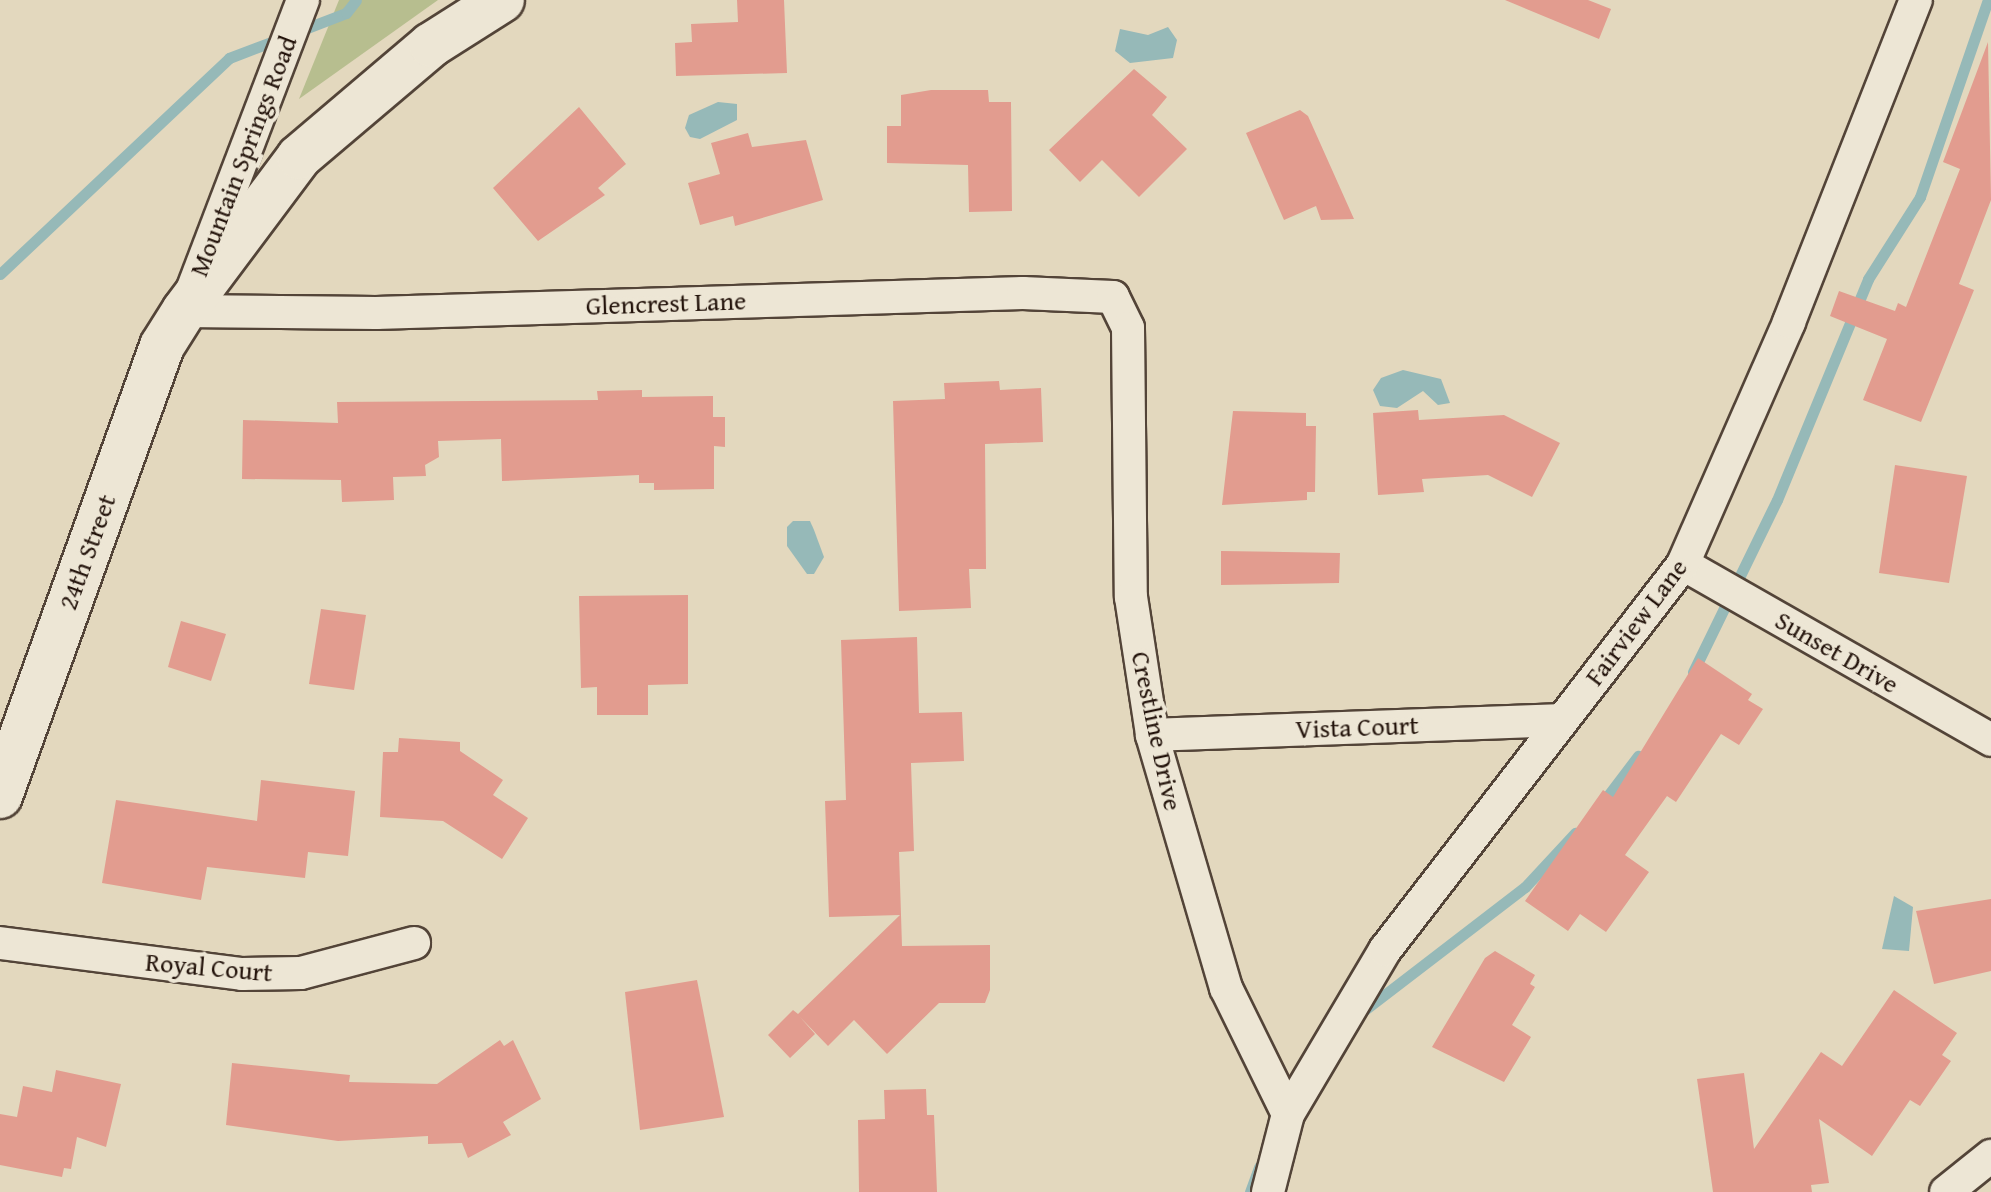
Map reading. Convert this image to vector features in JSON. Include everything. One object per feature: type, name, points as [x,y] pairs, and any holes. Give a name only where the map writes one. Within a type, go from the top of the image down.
[{"type":"main road","name":"24th Street","points":[[0,796],[8,744],[162,346],[184,311],[299,157],[431,45],[502,0]]},
{"type":"street","name":"Mountain Springs Road","points":[[184,311],[303,0]]},
{"type":"street","name":"Fairview Lane","points":[[1268,1192],[1288,1114],[1385,950],[1683,564],[1789,322],[1916,0]]},
{"type":"street","name":"Glencrest Lane","points":[[184,311],[376,313],[1081,293],[1113,297],[1128,328]]},
{"type":"street","name":"Crestline Drive","points":[[1128,328],[1131,597],[1152,735],[1226,988],[1288,1114]]},
{"type":"street","name":"Sunset Drive","points":[[1683,564],[1991,740]]},
{"type":"street","name":"Vista Court","points":[[1152,735],[1562,720]]},
{"type":"street","name":"Royal Court","points":[[0,943],[256,974],[301,973],[414,943]]},
{"type":"street","points":[[1946,1192],[1991,1156]]},
{"type":"green space","points":[[339,0],[438,0],[299,99]]},
{"type":"water","points":[[1168,27],[1177,40],[1173,58],[1130,63],[1115,51],[1120,29],[1148,35]]},
{"type":"water","points":[[718,102],[737,104],[737,120],[700,139],[690,137],[685,128],[689,115]]},
{"type":"water","points":[[1403,370],[1441,379],[1450,403],[1438,405],[1423,391],[1397,408],[1380,406],[1373,390],[1381,378]]},
{"type":"water","points":[[793,521],[810,521],[814,530],[824,557],[814,574],[807,574],[787,546],[787,527]]},
{"type":"water","points":[[1894,896],[1913,907],[1909,951],[1882,949]]},
{"type":"building","points":[[737,0],[784,0],[787,73],[676,76],[675,43],[692,42],[691,24],[738,22]]},
{"type":"building","points":[[1505,0],[1588,0],[1611,9],[1599,39]]},
{"type":"building","points":[[1988,42],[1991,200],[1959,284],[1974,290],[1921,422],[1863,400],[1887,339],[1830,316],[1839,291],[1895,311],[1898,303],[1906,307],[1960,169],[1943,162]]},
{"type":"building","points":[[1134,69],[1167,97],[1152,115],[1187,149],[1139,197],[1102,160],[1080,182],[1049,150]]},
{"type":"building","points":[[931,90],[988,90],[989,102],[1011,102],[1012,211],[969,212],[968,165],[887,163],[887,126],[901,126],[901,95]]},
{"type":"building","points":[[579,107],[626,164],[598,188],[605,195],[538,241],[493,188]]},
{"type":"building","points":[[1300,110],[1308,116],[1354,219],[1321,220],[1316,206],[1284,220],[1246,133]]},
{"type":"building","points":[[748,133],[752,147],[806,140],[823,200],[735,226],[733,216],[700,225],[688,183],[720,174],[711,143]]},
{"type":"building","points":[[999,381],[1000,390],[1041,388],[1043,442],[985,444],[986,569],[969,569],[971,608],[899,611],[893,401],[945,399],[944,383]]},
{"type":"building","points":[[642,390],[642,397],[713,396],[713,417],[725,417],[725,447],[714,446],[714,489],[654,490],[654,483],[639,483],[639,475],[502,481],[501,439],[438,441],[439,457],[425,465],[426,476],[393,477],[394,500],[342,502],[341,480],[242,479],[243,420],[338,423],[337,402],[598,400],[597,391]]},
{"type":"building","points":[[1418,410],[1419,420],[1504,415],[1560,443],[1532,497],[1488,475],[1422,479],[1424,492],[1378,495],[1373,413]]},
{"type":"building","points":[[1233,411],[1306,413],[1306,426],[1316,426],[1315,492],[1307,492],[1307,500],[1222,505]]},
{"type":"building","points":[[1895,465],[1967,476],[1949,583],[1879,573]]},
{"type":"building","points":[[1221,551],[1340,553],[1339,583],[1221,585]]},
{"type":"building","points":[[688,595],[688,684],[648,685],[648,715],[597,715],[597,687],[581,688],[579,596]]},
{"type":"building","points":[[321,609],[366,615],[354,690],[309,684]]},
{"type":"building","points":[[181,621],[226,634],[211,681],[168,667]]},
{"type":"building","points":[[917,637],[919,713],[962,712],[964,761],[911,763],[914,851],[899,852],[902,946],[990,945],[990,990],[985,1003],[939,1003],[887,1054],[854,1020],[828,1046],[800,1017],[815,1034],[790,1058],[768,1035],[793,1010],[798,1014],[900,915],[829,917],[825,801],[846,800],[841,640]]},
{"type":"building","points":[[1698,658],[1752,694],[1748,700],[1763,709],[1739,745],[1721,734],[1676,802],[1667,796],[1625,855],[1649,872],[1606,932],[1580,914],[1568,931],[1525,901],[1603,790],[1613,797]]},
{"type":"building","points":[[399,738],[460,742],[460,751],[503,780],[493,795],[528,818],[502,859],[443,821],[380,817],[383,752],[398,752]]},
{"type":"building","points":[[261,780],[355,791],[348,856],[308,852],[305,878],[207,867],[201,900],[102,883],[116,800],[257,821]]},
{"type":"building","points":[[1991,899],[1991,971],[1934,984],[1916,911]]},
{"type":"building","points":[[1495,951],[1535,975],[1530,984],[1535,987],[1512,1025],[1531,1037],[1504,1082],[1432,1047],[1485,958]]},
{"type":"building","points":[[697,980],[724,1117],[640,1130],[625,992]]},
{"type":"building","points":[[1894,990],[1957,1033],[1942,1055],[1951,1061],[1920,1106],[1910,1100],[1872,1156],[1819,1119],[1829,1183],[1811,1185],[1812,1192],[1713,1192],[1697,1079],[1744,1073],[1754,1149],[1821,1052],[1842,1066]]},
{"type":"building","points":[[500,1040],[504,1046],[513,1040],[541,1099],[503,1122],[511,1135],[468,1158],[462,1143],[428,1144],[428,1136],[338,1141],[226,1125],[232,1063],[350,1075],[349,1082],[437,1084]]},
{"type":"building","points":[[56,1070],[121,1084],[106,1147],[77,1137],[71,1169],[64,1168],[62,1177],[0,1165],[0,1114],[17,1117],[23,1086],[52,1092]]},
{"type":"building","points":[[926,1089],[927,1115],[934,1115],[937,1192],[859,1192],[858,1120],[885,1119],[884,1090]]},
{"type":"waterway","points":[[299,31],[346,13],[356,0]]},
{"type":"waterway","points":[[1693,672],[1777,500],[1868,279],[1920,197],[1988,0]]},
{"type":"waterway","points":[[0,274],[229,58],[282,38]]},
{"type":"waterway","points":[[1600,806],[1638,756]]},
{"type":"waterway","points":[[1362,1012],[1525,887],[1575,833]]},
{"type":"waterway","points":[[1250,1192],[1259,1167]]}]
